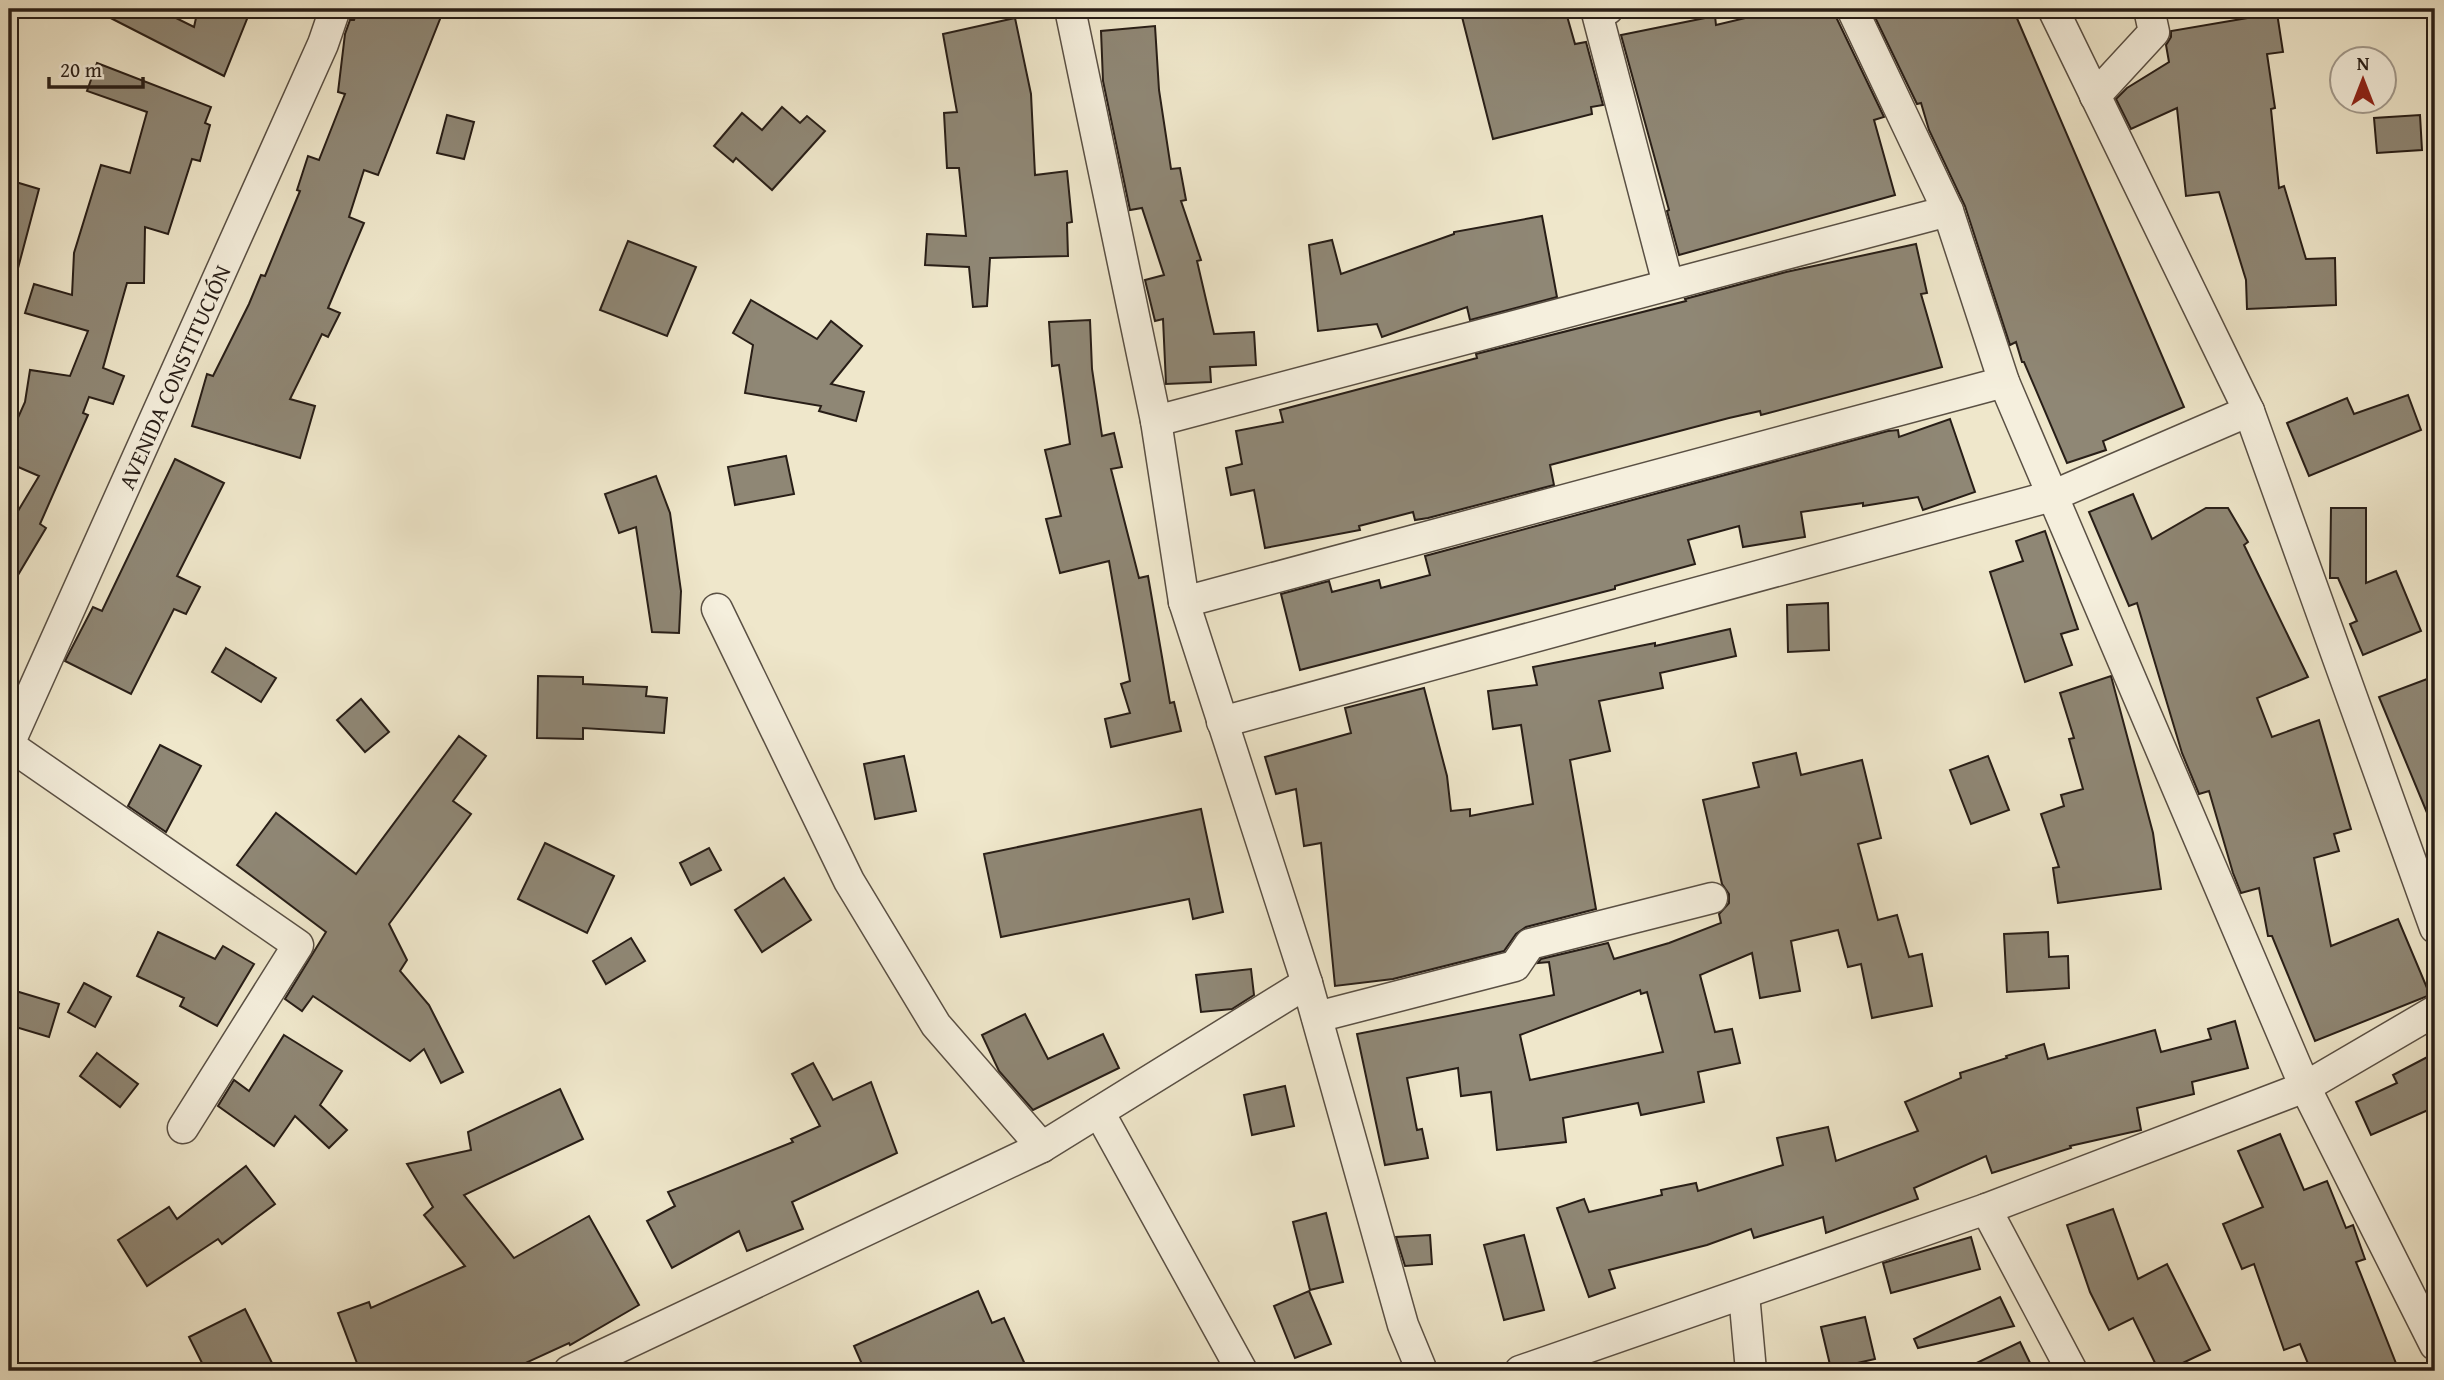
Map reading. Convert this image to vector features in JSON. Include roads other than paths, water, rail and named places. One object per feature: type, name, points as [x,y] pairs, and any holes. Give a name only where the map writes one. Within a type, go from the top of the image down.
[{"type":"street","name":"AVENIDA CONSTITUCIÓN","points":[[9,745],[323,44],[335,9]]},
{"type":"street","points":[[1070,9],[1156,421],[1184,602],[1307,983],[1403,1325],[1422,1371]]},
{"type":"street","points":[[1608,9],[1597,13],[1668,284]]},
{"type":"street","points":[[1852,9],[1948,211],[2004,382],[2305,1087],[2435,1345]]},
{"type":"street","points":[[2053,9],[2249,411],[2435,928]]},
{"type":"street","points":[[2095,96],[2154,32],[2149,9]]},
{"type":"street","points":[[1156,421],[1948,211]]},
{"type":"street","points":[[1184,602],[2004,382]]},
{"type":"street","points":[[1222,722],[2052,496],[2249,411]]},
{"type":"street","points":[[717,609],[849,881],[936,1025],[1042,1147]]},
{"type":"street","points":[[9,745],[298,945],[183,1128]]},
{"type":"street","points":[[1317,1017],[1515,966],[1530,944],[1712,898]]},
{"type":"street","points":[[569,1371],[1042,1147],[1307,983]]},
{"type":"street","points":[[1520,1371],[1986,1209],[2305,1087],[2435,1011]]},
{"type":"street","points":[[1099,1112],[1242,1371]]},
{"type":"street","points":[[1986,1209],[2072,1371]]},
{"type":"street","points":[[1744,1294],[1751,1371]]}]
